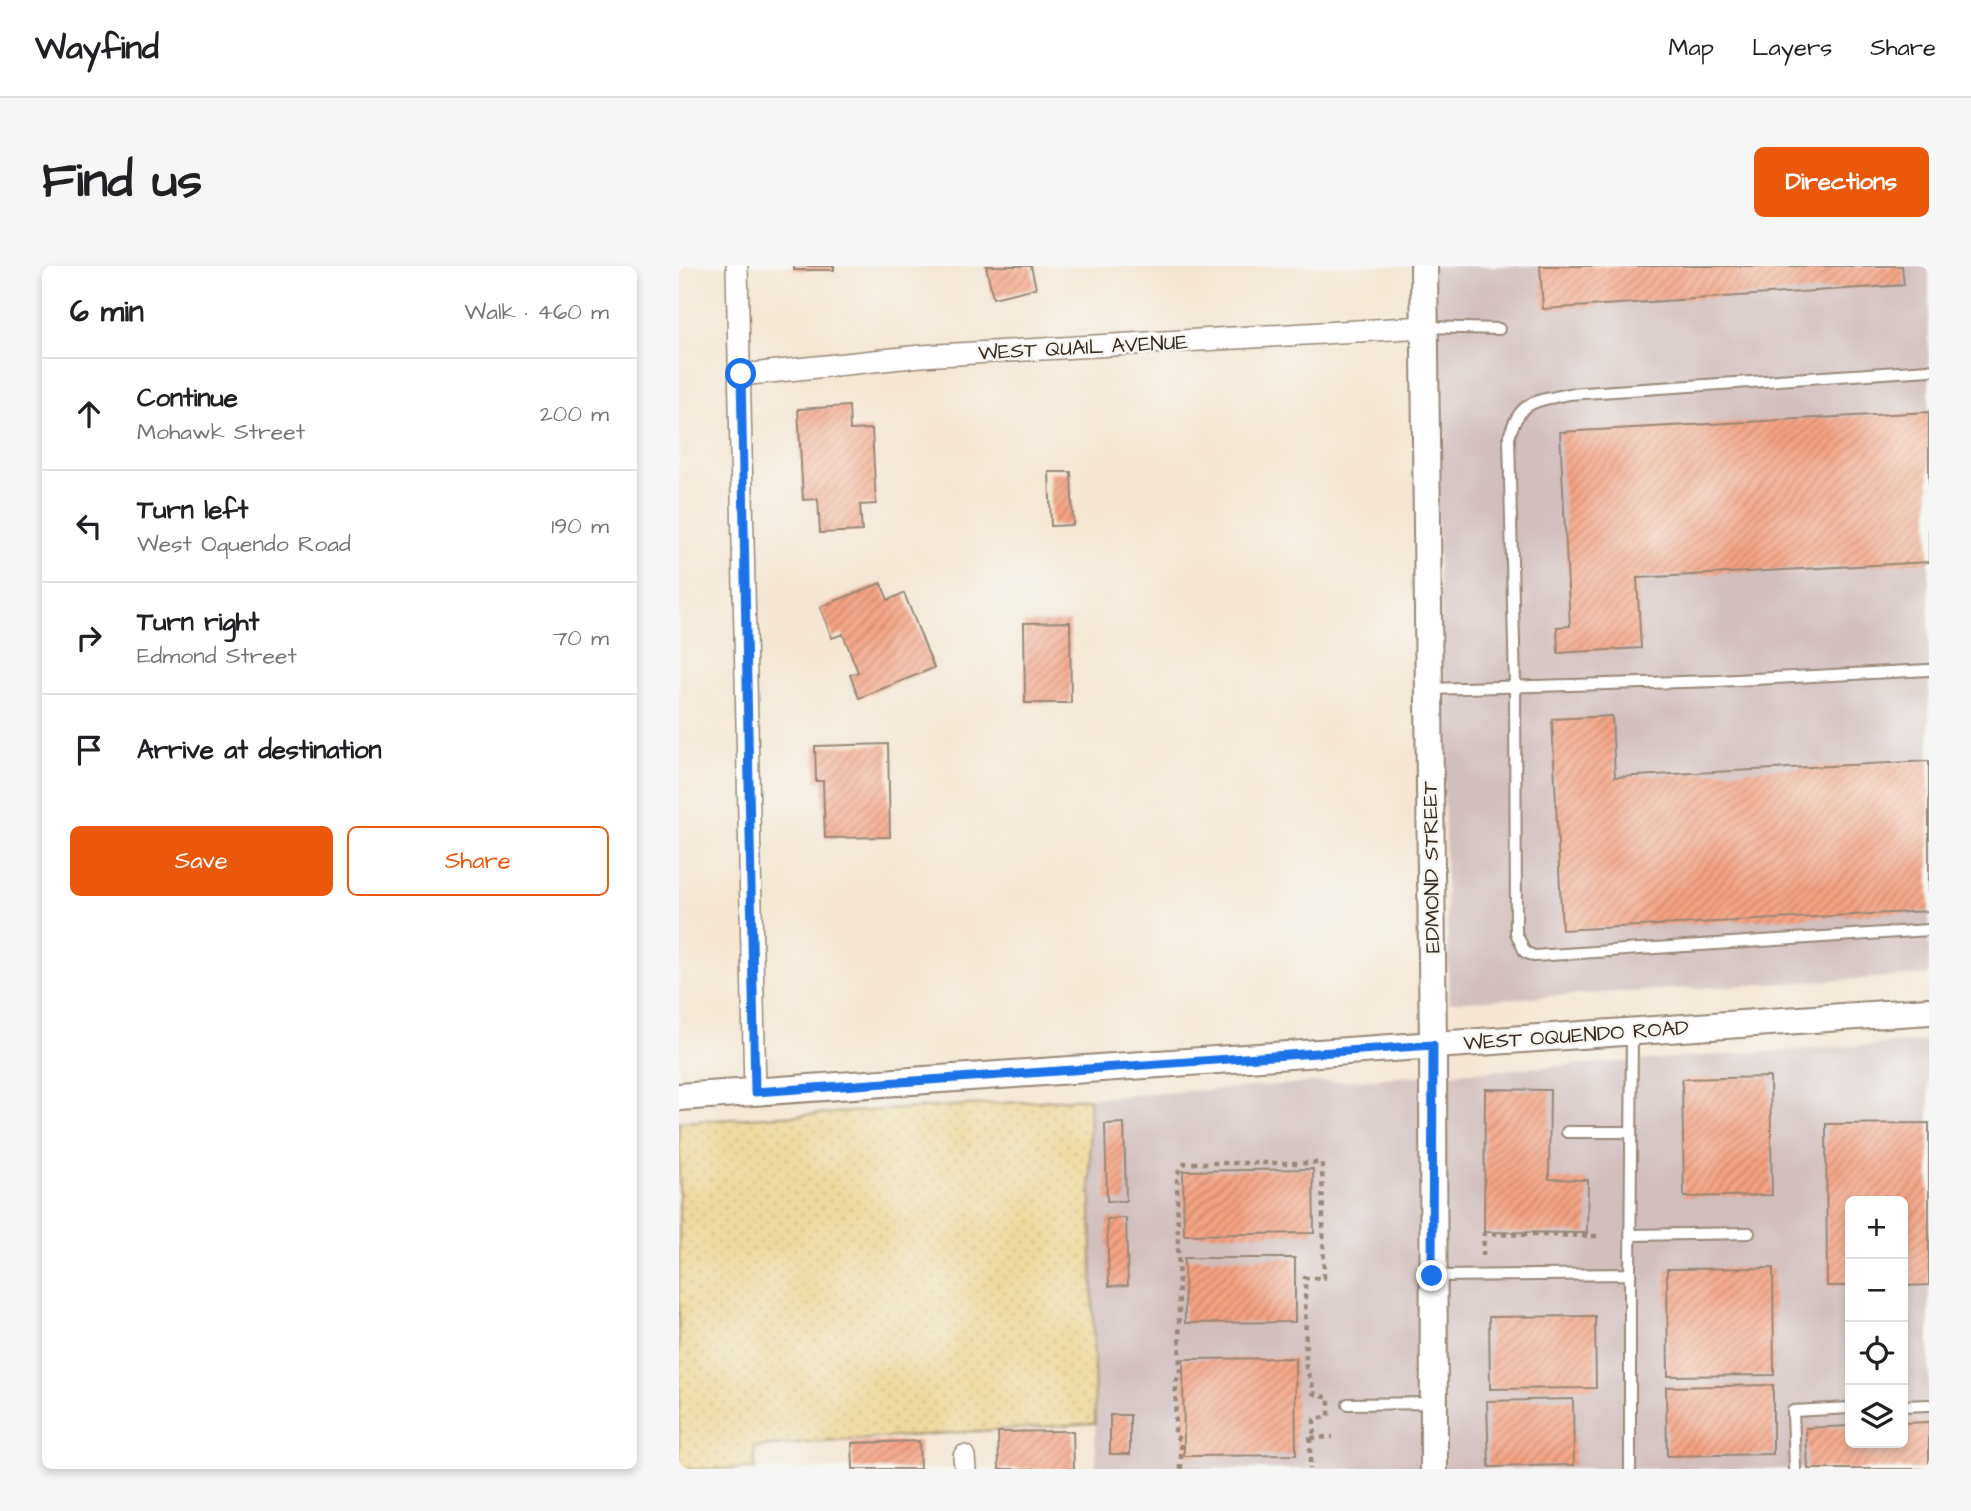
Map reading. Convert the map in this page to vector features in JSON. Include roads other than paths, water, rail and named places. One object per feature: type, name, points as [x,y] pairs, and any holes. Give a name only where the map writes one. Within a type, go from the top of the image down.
[{"type":"street","points":[[737,266],[755,1092]]},
{"type":"street","name":"EDMOND STREET","points":[[1424,266],[1433,1045],[1434,1469]]},
{"type":"street","name":"WEST QUAIL AVENUE","points":[[741,374],[921,356],[1426,327]]},
{"type":"street","name":"WEST OQUENDO ROAD","points":[[679,1097],[1929,1011]]},
{"type":"lane","points":[[1426,327],[1499,329]]},
{"type":"lane","points":[[1929,370],[1569,394],[1528,404],[1514,418],[1509,437],[1516,933],[1525,952],[1534,956],[1929,930]]},
{"type":"lane","points":[[1429,689],[1717,681],[1929,670]]},
{"type":"lane","points":[[1630,1469],[1632,1032]]},
{"type":"lane","points":[[1567,1132],[1631,1132]]},
{"type":"lane","points":[[1630,1235],[1749,1233]]},
{"type":"lane","points":[[1432,1276],[1630,1274]]},
{"type":"lane","points":[[1348,1404],[1434,1403]]},
{"type":"lane","points":[[1908,1406],[1929,1405]]},
{"type":"lane","points":[[1795,1469],[1793,1411],[1845,1408]]}]
